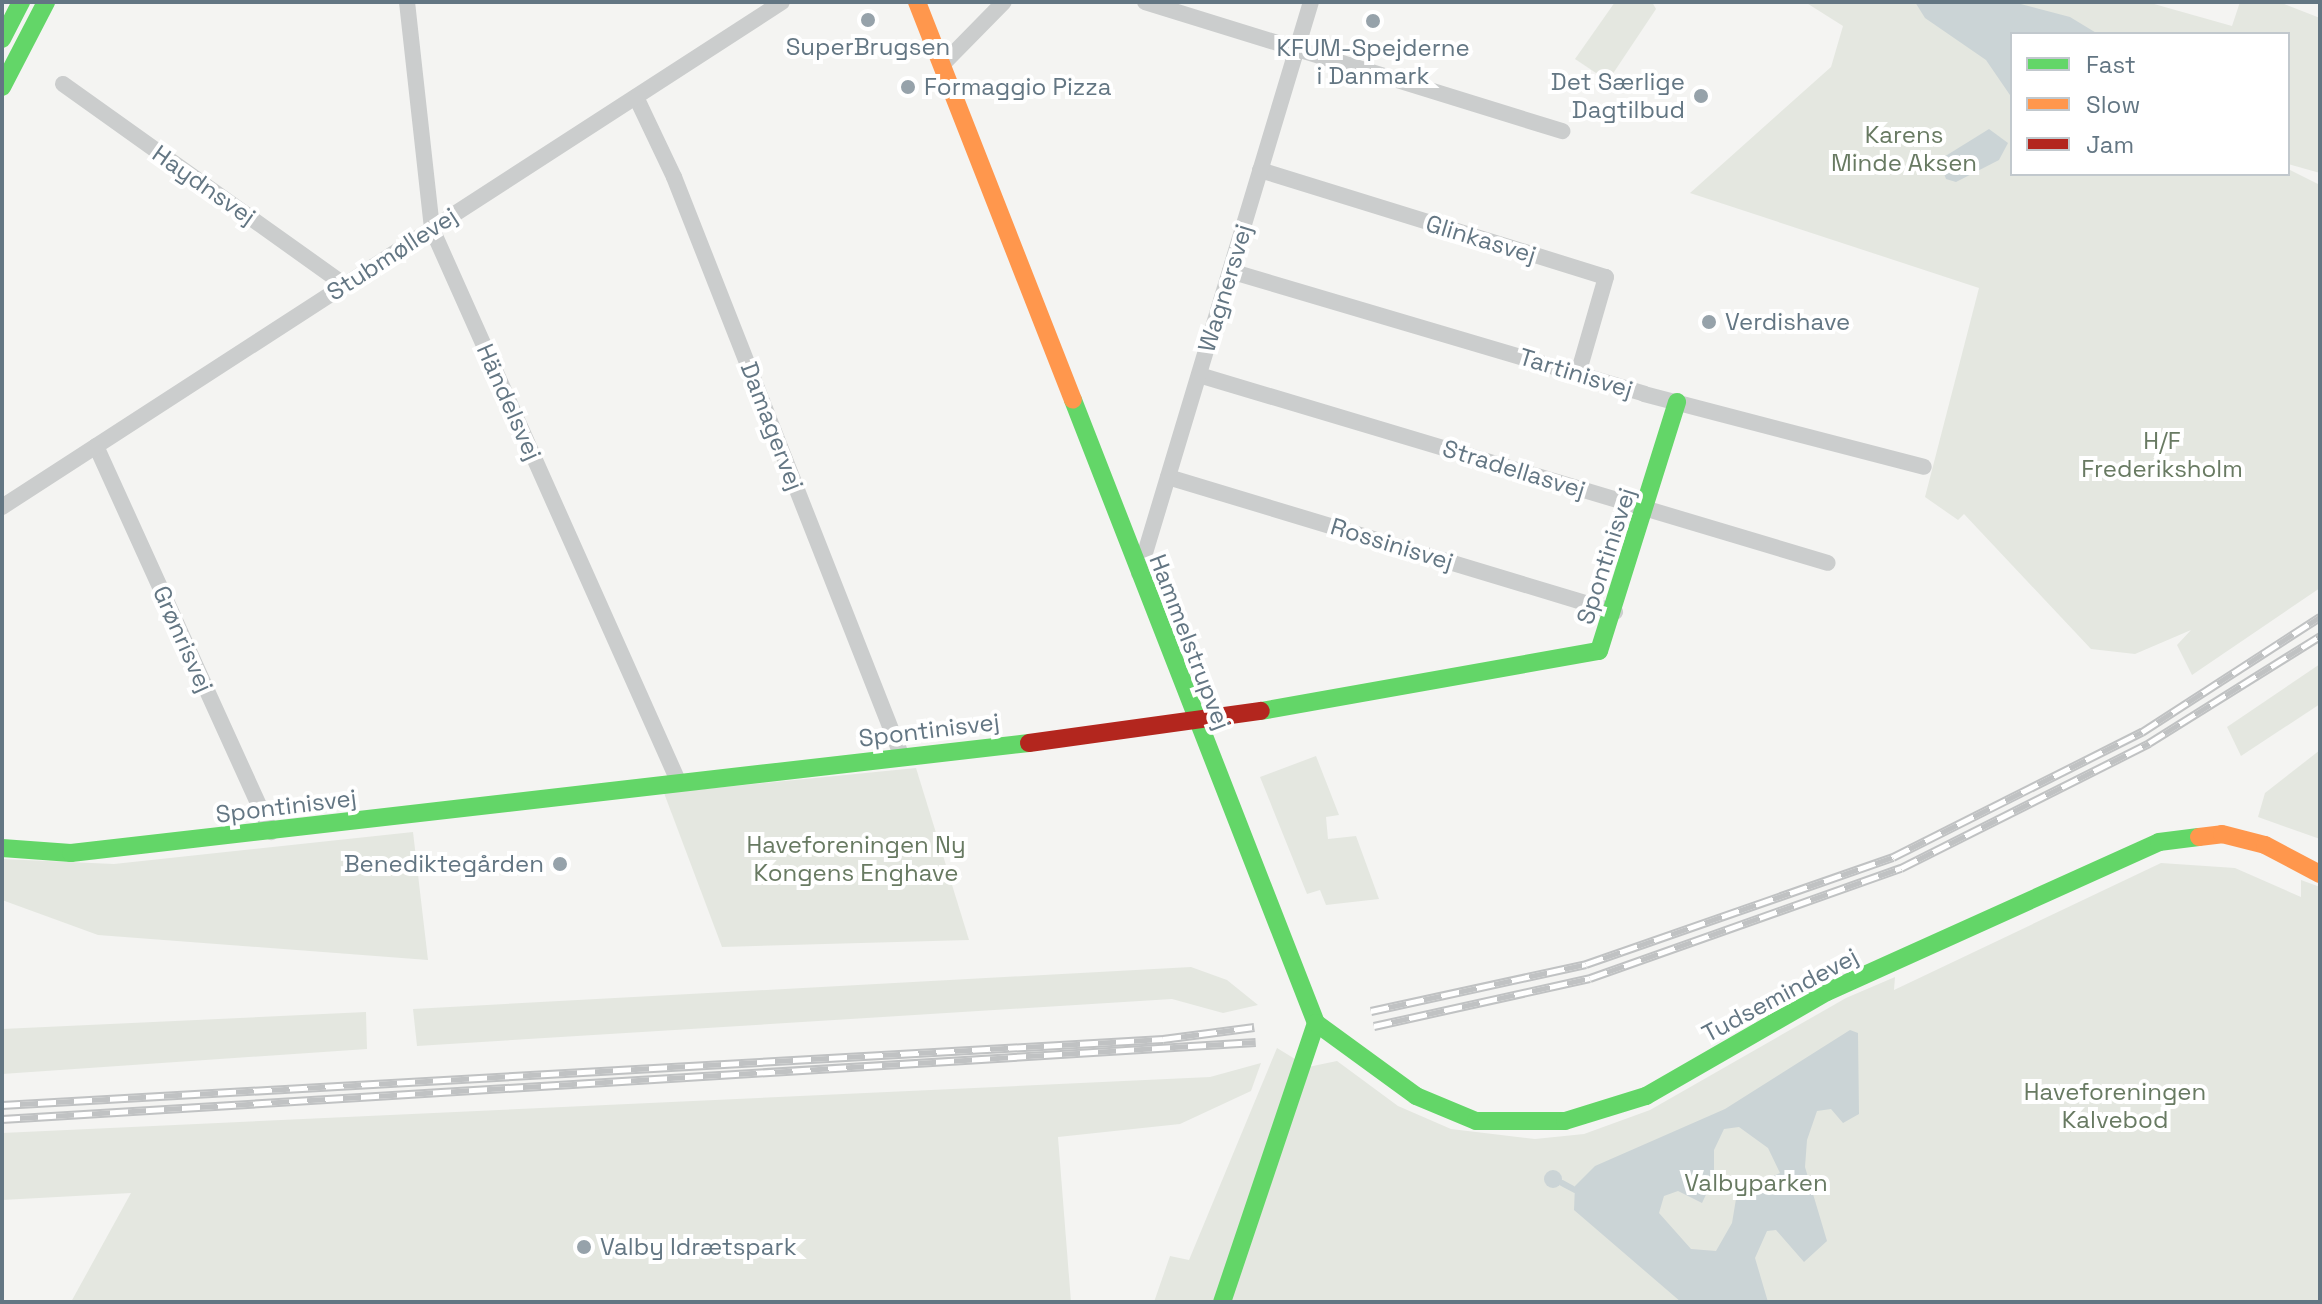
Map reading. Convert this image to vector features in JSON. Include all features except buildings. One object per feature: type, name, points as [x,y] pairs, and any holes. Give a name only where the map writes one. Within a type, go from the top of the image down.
[{"type":"street","points":[[2,39],[21,2]]},
{"type":"street","points":[[2,87],[46,2]]},
{"type":"street","name":"Händelsvej","points":[[407,2],[432,229],[679,783]]},
{"type":"street","name":"Stubmøllevej","points":[[2,507],[782,2]]},
{"type":"street","name":"Hammelstrupvej","points":[[917,2],[1196,723],[1316,1023]]},
{"type":"street","points":[[942,65],[1004,2]]},
{"type":"street","points":[[1145,2],[1563,131]]},
{"type":"street","name":"Wagnersvej","points":[[1139,575],[1311,2]]},
{"type":"street","name":"Haydnsvej","points":[[63,84],[345,285]]},
{"type":"street","name":"Damagervej","points":[[636,97],[674,177],[902,757]]},
{"type":"street","name":"Glinkasvej","points":[[1260,170],[1606,277],[1578,374]]},
{"type":"street","name":"Tartinisvej","points":[[1230,271],[1677,402],[1924,467]]},
{"type":"street","name":"Stradellasvej","points":[[1199,375],[1828,563]]},
{"type":"street","name":"Spontinisvej","points":[[2,848],[71,853],[1196,723],[1599,651],[1615,612],[1677,402]]},
{"type":"street","name":"Grønrisvej","points":[[96,446],[271,832]]},
{"type":"street","name":"Rossinisvej","points":[[1168,477],[1615,612]]},
{"type":"street","name":"Tudsemindevej","points":[[1316,1023],[1416,1096],[1476,1121],[1565,1121],[1646,1096],[1827,992],[2159,842],[2222,834],[2265,845],[2320,874]]},
{"type":"street","points":[[1222,1302],[1316,1023]]},
{"type":"green space","points":[[1615,2],[1652,2],[1656,9],[1608,81],[1575,59]]},
{"type":"green space","points":[[1805,2],[2147,2],[2232,26],[2240,2],[2279,2],[2320,18],[2320,173],[2290,165],[2290,32],[2010,32],[2010,176],[2290,176],[2290,170],[2320,185],[2320,588],[2192,675],[2177,645],[2191,630],[2135,654],[2091,649],[1964,514],[1958,520],[1925,497],[1979,288],[1690,193],[1831,67],[1843,26]]},
{"type":"green space","points":[[2320,664],[2320,704],[2241,756],[2227,727]]},
{"type":"green space","points":[[2320,750],[2320,839],[2258,817],[2265,793]]},
{"type":"green space","points":[[1316,756],[1339,815],[1326,817],[1328,839],[1356,836],[1379,899],[1326,905],[1320,890],[1307,894],[1260,777]]},
{"type":"green space","name":"Haveforeningen Ny Kongens Enghave","points":[[916,768],[969,940],[722,947],[664,793]]},
{"type":"green space","points":[[413,832],[428,960],[98,935],[2,900],[2,859],[114,864]]},
{"type":"green space","points":[[2161,863],[2235,868],[2301,897],[2301,880],[2320,887],[2320,1302],[1154,1302],[1170,1256],[1189,1260],[1277,1048],[1308,1067],[1337,1061],[1398,1106],[1451,1129],[1535,1139],[1584,1134],[1650,1110],[1846,998],[1895,977],[1894,990]]},
{"type":"green space","points":[[1191,967],[1227,980],[1258,1005],[1223,1013],[1172,999],[417,1046],[413,1009]]},
{"type":"green space","points":[[366,1012],[367,1049],[2,1074],[2,1029]]},
{"type":"green space","name":"Valby Idrætspark","points":[[1261,1063],[1251,1091],[1180,1124],[1058,1137],[1071,1302],[71,1302],[131,1193],[2,1200],[2,1133],[1210,1077]]},
{"type":"shaded area","points":[[1915,2],[2013,2],[2070,17],[2095,32],[2010,32],[2010,95],[1986,60],[1925,18]]},
{"type":"shaded area","points":[[1989,129],[2008,143],[1999,160],[1956,182],[1946,179],[1939,160]]},
{"type":"shaded area","points":[[1850,1030],[1858,1033],[1859,1114],[1843,1123],[1831,1109],[1817,1111],[1807,1140],[1805,1167],[1827,1241],[1804,1262],[1776,1230],[1767,1231],[1755,1258],[1768,1302],[1681,1302],[1574,1210],[1575,1186],[1595,1166],[1725,1109]],"holes":[[[1739,1127],[1768,1148],[1780,1173],[1737,1193],[1732,1223],[1716,1251],[1691,1249],[1659,1213],[1664,1196],[1678,1191],[1702,1203],[1714,1178],[1714,1150],[1724,1129]]]},
{"type":"shaded area","points":[[1553,1170],[1562,1179],[1553,1188],[1544,1179]]},
{"type":"waterway","points":[[1562,1183],[1575,1190]]},
{"type":"railway","points":[[1371,1011],[1586,964],[1893,857],[2142,732],[2320,617]]},
{"type":"railway","points":[[1374,1026],[1590,978],[1901,868],[2149,743],[2320,636]]},
{"type":"railway","points":[[2,1105],[1163,1039],[1254,1027]]},
{"type":"railway","points":[[2,1119],[1256,1042]]},
{"type":"traffic: fast","points":[[2,39],[21,2]]},
{"type":"traffic: fast","points":[[2,87],[46,2]]},
{"type":"traffic: fast","points":[[1073,400],[1316,1023],[1222,1302]]},
{"type":"traffic: fast","points":[[1261,711],[1599,651],[1677,402]]},
{"type":"traffic: fast","points":[[2,848],[71,853],[1029,743]]},
{"type":"traffic: fast","points":[[1316,1023],[1416,1096],[1476,1121],[1565,1121],[1646,1096],[1827,992],[2159,842],[2199,837]]},
{"type":"traffic: slow","points":[[917,2],[1073,400]]},
{"type":"traffic: slow","points":[[2199,837],[2222,834],[2265,845],[2320,874]]},
{"type":"traffic: jam","points":[[1029,743],[1261,711]]},
{"type":"place","name":"SuperBrugsen","points":[[868,20]]},
{"type":"place","name":"KFUM-Spejderne i Danmark","points":[[1373,21]]},
{"type":"place","name":"Formaggio Pizza","points":[[908,87]]},
{"type":"place","name":"Det Særlige Dagtilbud","points":[[1701,96]]},
{"type":"place","name":"Verdishave","points":[[1709,322]]},
{"type":"place","name":"Benediktegården","points":[[560,864]]},
{"type":"place","name":"Valby Idrætspark","points":[[584,1247]]},
{"type":"park label","name":"Karens Minde Aksen","points":[[1904,149]]},
{"type":"park label","name":"H/F Frederiksholm","points":[[2162,455]]},
{"type":"park label","name":"Haveforeningen Kalvebod","points":[[2115,1106]]},
{"type":"park label","name":"Valbyparken","points":[[1756,1183]]}]
